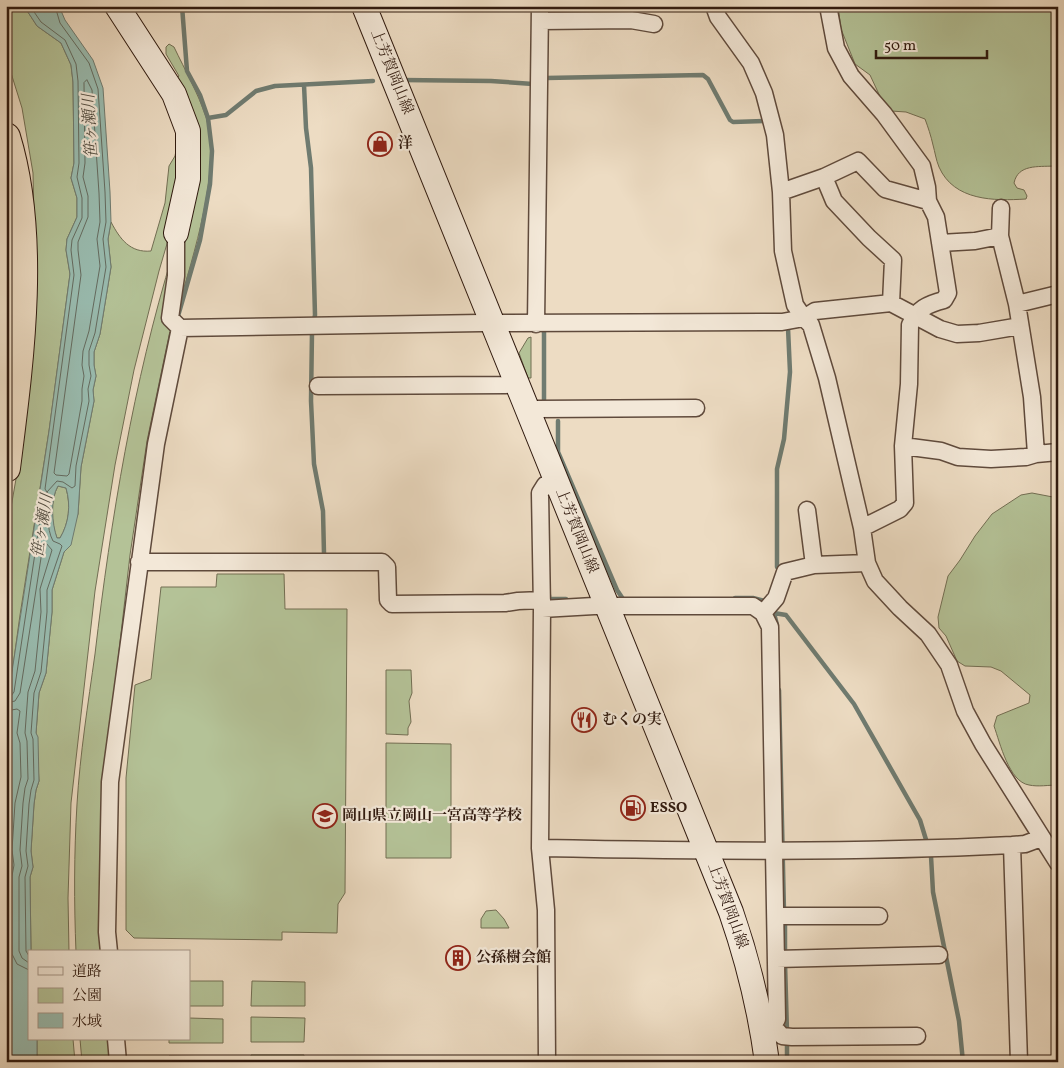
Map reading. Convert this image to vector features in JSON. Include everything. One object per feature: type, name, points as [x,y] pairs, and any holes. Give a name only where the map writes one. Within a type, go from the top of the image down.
[{"type":"highway","points":[[6,137],[21,204],[23,273],[15,403],[6,468]]},
{"type":"main road","points":[[117,6],[174,94],[188,131],[188,179],[176,233]]},
{"type":"main road","name":"上芳賀岡山線","points":[[364,6],[606,606],[732,912],[747,960],[777,1032],[767,1062]]},
{"type":"street","points":[[714,6],[718,18],[752,63],[764,93],[775,135],[781,192],[783,251],[796,305],[811,325],[827,378],[862,528],[867,563],[875,581],[928,634],[949,665],[966,711],[978,736],[1058,863]]},
{"type":"street","points":[[830,6],[829,11],[836,48],[851,76],[884,114],[922,166],[928,200],[936,217],[948,294],[944,300],[921,308],[914,316],[910,325],[909,384],[903,446],[905,503],[900,509],[862,528]]},
{"type":"street","points":[[541,324],[544,18],[630,20],[654,24]]},
{"type":"street","points":[[781,192],[824,177],[858,161],[885,189],[928,200]]},
{"type":"street","points":[[824,177],[834,201],[893,260],[891,304]]},
{"type":"street","points":[[1001,208],[1000,236],[1017,304],[1032,397],[1036,454]]},
{"type":"street","points":[[109,950],[107,932],[110,782],[156,444],[176,324],[176,233]]},
{"type":"street","points":[[940,243],[975,241],[1000,236]]},
{"type":"street","points":[[1017,304],[1058,294]]},
{"type":"street","points":[[176,324],[313,326],[782,322],[804,318],[815,311],[891,304],[940,329],[957,334],[978,333],[1020,326]]},
{"type":"street","points":[[318,386],[506,385],[515,380]]},
{"type":"street","points":[[528,410],[696,408]]},
{"type":"street","points":[[903,446],[941,451],[958,457],[991,459],[1026,457],[1058,452]]},
{"type":"street","points":[[547,1062],[545,606],[540,493],[545,485],[556,482]]},
{"type":"street","points":[[807,510],[814,564]]},
{"type":"street","points":[[139,562],[382,562],[388,567],[388,600],[392,604],[505,603],[545,606],[753,606],[763,613],[770,627],[783,916],[783,958],[777,1032],[917,1036]]},
{"type":"street","points":[[763,613],[776,598],[785,572],[814,564],[867,563]]},
{"type":"street","points":[[545,848],[781,851],[930,849],[1025,844],[1041,838]]},
{"type":"street","points":[[1012,845],[1019,1062]]},
{"type":"street","points":[[783,916],[879,916]]},
{"type":"street","points":[[783,958],[939,954]]},
{"type":"street","points":[[116,1040],[118,1062]]},
{"type":"green space","points":[[6,6],[24,6],[37,26],[61,43],[71,65],[74,163],[71,178],[77,198],[77,217],[67,239],[66,250],[70,274],[49,431],[6,717],[6,536],[16,479],[25,405],[35,271],[33,173],[22,108],[6,57]]},
{"type":"green space","points":[[838,6],[1058,6],[1058,169],[1054,166],[1035,167],[1020,172],[1014,183],[1017,188],[1024,190],[1027,196],[1026,199],[988,199],[965,193],[954,187],[939,167],[925,119],[906,112],[891,111],[884,105],[870,75],[855,64],[841,29]]},
{"type":"green space","points":[[169,44],[174,47],[199,99],[206,117],[210,137],[208,186],[204,212],[178,308],[176,79],[179,76],[166,54],[166,47]]},
{"type":"green space","points":[[184,131],[171,230],[134,370],[115,465],[95,591],[71,803],[68,898],[69,950],[31,950],[30,877],[33,867],[31,851],[34,804],[39,781],[36,733],[39,693],[46,673],[52,612],[52,590],[78,514],[81,467],[94,401],[93,390],[96,376],[94,352],[100,334],[111,267],[108,239],[111,222],[126,244],[137,250],[151,251],[165,203],[169,166],[175,156],[177,145]]},
{"type":"green space","points":[[173,253],[171,326],[147,441],[130,555],[104,782],[103,950],[76,950],[76,822],[84,729],[116,502],[135,402]]},
{"type":"green space","points":[[531,337],[531,378],[528,378],[519,353],[528,338]]},
{"type":"green space","points":[[58,486],[66,488],[68,501],[67,520],[60,538],[57,538],[55,532],[52,512],[55,492]]},
{"type":"green space","points":[[1032,493],[1058,498],[1058,785],[1029,785],[1016,777],[1006,761],[994,726],[997,716],[1029,703],[1030,695],[1001,671],[991,667],[965,666],[957,661],[946,636],[939,628],[938,617],[948,576],[975,536],[992,514],[1021,495]]},
{"type":"green space","points":[[217,574],[284,574],[285,609],[347,609],[345,893],[338,904],[337,933],[282,932],[282,940],[134,938],[126,930],[126,778],[135,685],[151,679],[161,587],[216,587]]},
{"type":"green space","points":[[386,670],[411,670],[412,693],[409,701],[411,722],[408,728],[408,735],[386,734]]},
{"type":"green space","points":[[386,743],[451,744],[451,858],[386,858]]},
{"type":"green space","points":[[496,910],[509,928],[481,928],[481,919],[486,911]]},
{"type":"green space","points":[[190,981],[223,981],[223,1006],[190,1006]]},
{"type":"green space","points":[[252,981],[305,982],[305,1006],[251,1006]]},
{"type":"green space","points":[[251,1017],[305,1018],[304,1042],[251,1042]]},
{"type":"green space","points":[[190,1018],[223,1019],[223,1043],[169,1043],[169,1040],[190,1040]]},
{"type":"green space","points":[[37,1040],[73,1040],[75,1062],[37,1062]]},
{"type":"green space","points":[[80,1040],[109,1040],[111,1062],[82,1062]]},
{"type":"green space","points":[[251,1055],[304,1055],[304,1062],[251,1062]]},
{"type":"green space","points":[[169,1056],[222,1057],[222,1062],[169,1062]]},
{"type":"water","name":"笹ヶ瀬川","points":[[24,6],[59,6],[65,20],[93,60],[103,88],[110,192],[111,222],[108,239],[111,267],[100,334],[94,352],[96,376],[93,390],[94,401],[81,467],[78,514],[71,545],[64,552],[52,590],[52,612],[46,673],[39,693],[36,733],[38,737],[39,781],[34,804],[31,851],[33,867],[30,877],[31,950],[28,950],[28,1040],[37,1040],[37,1062],[6,1062],[7,704],[49,431],[70,274],[66,250],[67,239],[77,217],[77,198],[71,178],[74,163],[73,82],[71,65],[61,43],[37,26]],"holes":[[[58,486],[66,488],[68,501],[67,520],[60,538],[57,538],[53,519],[53,504],[55,491]]]},
{"type":"waterway","points":[[178,316],[200,240],[210,184],[212,151],[208,118],[200,95],[187,71],[182,6]]},
{"type":"waterway","points":[[546,78],[703,75],[708,79],[730,120],[733,122],[767,121],[768,123]]},
{"type":"waterway","points":[[402,80],[491,81],[533,84]]},
{"type":"waterway","points":[[208,118],[226,115],[256,91],[275,86],[373,81]]},
{"type":"waterway","points":[[304,85],[306,128],[311,168],[315,315],[312,332],[311,401],[314,464],[323,511],[324,554]]},
{"type":"waterway","points":[[544,325],[544,402]]},
{"type":"waterway","points":[[777,567],[777,469],[784,439],[790,372],[788,328]]},
{"type":"waterway","points":[[558,421],[558,452],[617,590],[623,599]]},
{"type":"waterway","points":[[549,595],[549,599],[566,599]]},
{"type":"waterway","points":[[735,598],[753,598],[765,601]]},
{"type":"waterway","points":[[777,625],[774,613],[786,615],[854,704],[920,820],[931,856],[933,892],[959,1021],[963,1062]]},
{"type":"waterway","points":[[779,690],[784,912]]},
{"type":"waterway","points":[[785,920],[785,955]]},
{"type":"waterway","points":[[785,963],[787,1032]]},
{"type":"waterway","points":[[787,1040],[787,1062]]},
{"type":"place","name":"洋","points":[[380,144]]},
{"type":"place","name":"むくの実","points":[[584,720]]},
{"type":"place","name":"ESSO","points":[[633,808]]},
{"type":"place","name":"岡山県立岡山一宮高等学校","points":[[325,816]]},
{"type":"place","name":"公孫樹会館","points":[[458,958]]}]
